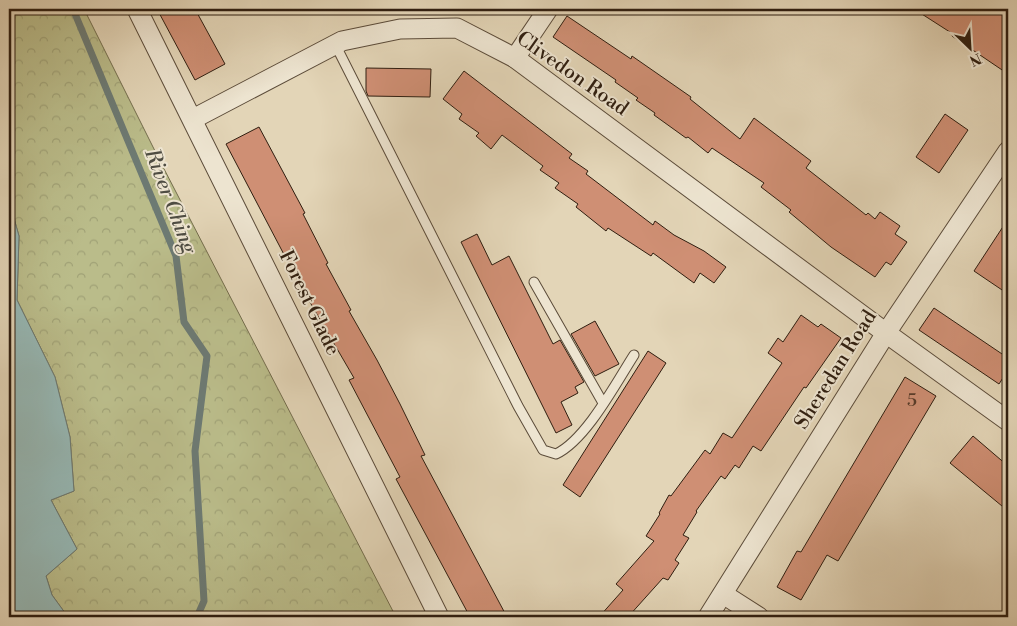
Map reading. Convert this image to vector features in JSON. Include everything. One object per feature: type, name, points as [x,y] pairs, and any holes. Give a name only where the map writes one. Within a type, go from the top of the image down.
[{"type":"street","name":"Forest Glade","points":[[137,9],[439,617]]},
{"type":"street","points":[[515,58],[548,9]]},
{"type":"street","name":"Clivedon Road","points":[[193,119],[342,41],[400,29],[457,28],[515,58],[1008,421]]},
{"type":"street","name":"Sheredan Road","points":[[708,617],[886,333],[1008,151]]},
{"type":"street","points":[[723,594],[759,617]]},
{"type":"lane","points":[[335,44],[514,397],[543,450],[556,454],[566,450],[587,426],[634,355]]},
{"type":"lane","points":[[534,282],[603,403]]},
{"type":"green space","points":[[9,9],[84,9],[162,165],[396,617],[68,617],[52,595],[46,576],[77,549],[51,500],[74,491],[70,437],[55,377],[17,300],[19,236],[9,206]]},
{"type":"water","points":[[9,206],[19,236],[17,300],[55,377],[70,437],[74,491],[51,500],[77,549],[46,576],[52,595],[68,617],[9,617]]},
{"type":"building","points":[[157,9],[195,9],[225,64],[195,80]]},
{"type":"building","points":[[914,9],[1008,9],[1008,74],[952,36],[953,34]]},
{"type":"building","points":[[567,16],[631,59],[632,56],[691,97],[690,99],[740,139],[754,118],[811,161],[806,168],[866,215],[868,213],[875,219],[880,212],[900,226],[895,234],[907,242],[891,265],[886,262],[875,277],[831,247],[789,212],[791,210],[761,187],[764,183],[712,148],[708,153],[688,137],[686,138],[654,115],[655,113],[636,100],[638,98],[615,82],[616,80],[553,37]]},
{"type":"building","points":[[366,68],[431,69],[430,97],[368,96],[366,91]]},
{"type":"building","points":[[464,71],[572,154],[569,158],[588,171],[586,174],[653,225],[655,221],[726,267],[714,283],[700,273],[694,283],[653,253],[651,256],[608,228],[606,231],[576,207],[578,204],[555,188],[559,183],[540,170],[543,166],[502,135],[491,149],[476,136],[479,133],[459,119],[462,114],[443,99]]},
{"type":"building","points":[[945,114],[968,130],[939,173],[916,157]]},
{"type":"building","points":[[259,127],[305,213],[303,214],[328,263],[326,264],[351,310],[349,311],[400,404],[425,455],[421,456],[507,617],[470,617],[396,479],[400,477],[349,380],[354,378],[300,285],[226,144]]},
{"type":"building","points":[[1008,219],[1008,294],[974,271]]},
{"type":"building","points":[[477,234],[492,265],[509,256],[553,344],[560,340],[584,382],[575,387],[578,393],[561,402],[572,425],[556,433],[461,242]]},
{"type":"building","points":[[934,308],[1008,358],[1008,370],[999,384],[919,330]]},
{"type":"building","points":[[801,315],[818,327],[821,324],[841,338],[806,388],[804,387],[761,451],[753,446],[739,468],[735,465],[725,479],[721,476],[696,511],[683,535],[689,538],[675,560],[679,563],[668,580],[663,578],[628,617],[599,617],[623,590],[616,584],[654,541],[646,536],[669,495],[671,496],[705,450],[710,454],[723,433],[732,438],[782,363],[768,353],[778,338],[783,342]]},
{"type":"building","points":[[595,321],[619,364],[595,376],[571,334]]},
{"type":"building","points":[[648,351],[666,363],[580,497],[563,485]]},
{"type":"building","points":[[905,377],[936,396],[838,561],[827,555],[801,600],[777,587],[797,551],[801,552]]},
{"type":"building","points":[[973,436],[1008,466],[1008,511],[950,463]]},
{"type":"waterway","name":"River Ching","points":[[73,9],[176,256],[184,322],[207,356],[195,451],[204,601],[197,617]]}]
